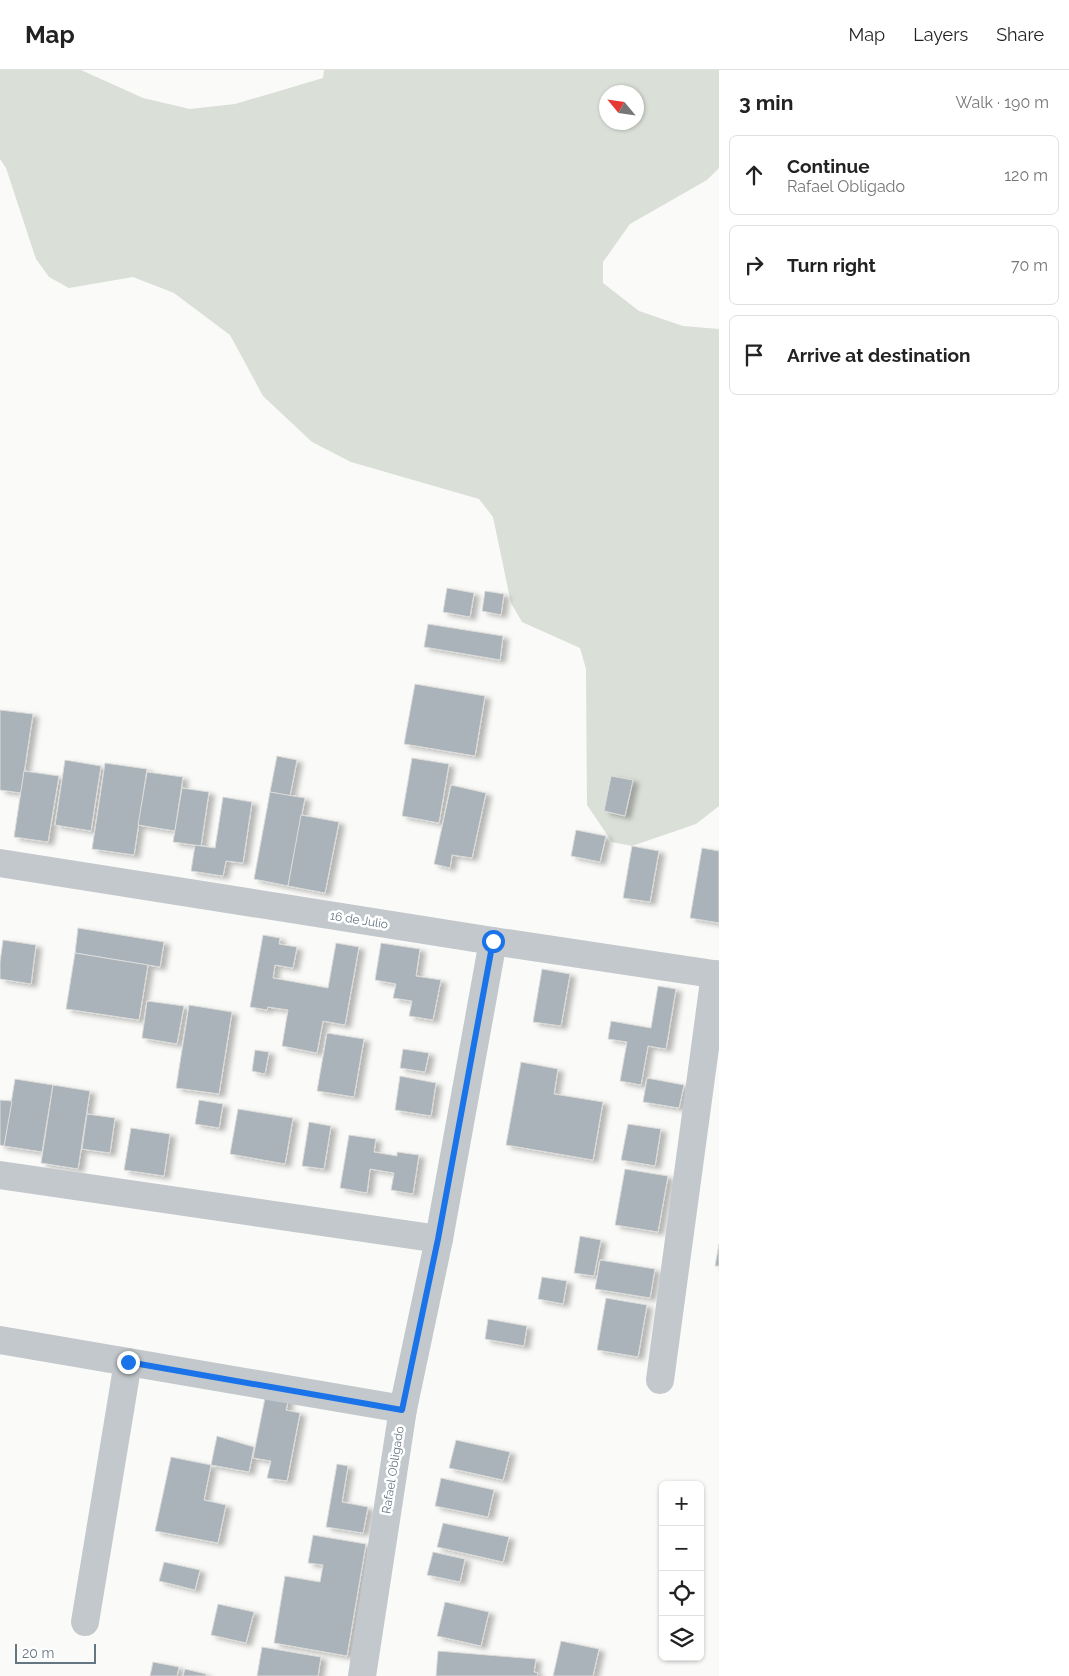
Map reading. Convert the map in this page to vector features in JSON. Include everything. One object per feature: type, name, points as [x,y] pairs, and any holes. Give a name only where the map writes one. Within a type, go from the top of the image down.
[{"type":"street","name":"16 de Julio","points":[[0,863],[717,975]]},
{"type":"street","name":"Rafael Obligado","points":[[362,1676],[402,1410],[438,1239],[493,941]]},
{"type":"street","points":[[660,1380],[717,975]]},
{"type":"street","points":[[0,1175],[438,1239]]},
{"type":"street","points":[[0,1340],[402,1410]]},
{"type":"street","points":[[85,1622],[128,1362]]},
{"type":"shaded area","points":[[0,70],[81,70],[143,98],[190,109],[235,104],[323,78],[324,70],[719,70],[719,168],[707,180],[630,224],[603,262],[603,283],[639,311],[683,326],[719,329],[719,806],[696,824],[632,846],[612,842],[587,805],[586,669],[580,648],[522,622],[511,603],[493,517],[479,499],[351,462],[312,442],[263,396],[230,335],[174,293],[133,277],[69,288],[49,277],[36,259],[6,168],[0,159]]},
{"type":"building","points":[[447,588],[474,593],[470,617],[443,612]]},
{"type":"building","points":[[485,591],[504,594],[501,615],[482,611]]},
{"type":"building","points":[[428,624],[503,636],[500,660],[424,647]]},
{"type":"building","points":[[415,684],[485,696],[475,756],[404,744]]},
{"type":"building","points":[[0,710],[33,714],[21,793],[0,790]]},
{"type":"building","points":[[277,756],[297,760],[290,796],[270,792]]},
{"type":"building","points":[[412,758],[449,764],[439,823],[402,816]]},
{"type":"building","points":[[65,760],[101,766],[91,831],[55,825]]},
{"type":"building","points":[[105,763],[147,769],[134,855],[92,849]]},
{"type":"building","points":[[24,771],[59,776],[48,842],[14,837]]},
{"type":"building","points":[[147,772],[183,777],[175,831],[138,825]]},
{"type":"building","points":[[611,776],[633,780],[625,816],[604,811]]},
{"type":"building","points":[[451,785],[486,793],[472,858],[452,855],[450,868],[434,864]]},
{"type":"building","points":[[182,788],[209,792],[201,846],[173,842]]},
{"type":"building","points":[[270,792],[305,798],[288,886],[254,879]]},
{"type":"building","points":[[223,797],[252,802],[243,863],[226,861],[223,876],[191,871],[195,845],[215,848]]},
{"type":"building","points":[[301,815],[339,822],[325,893],[288,886]]},
{"type":"building","points":[[576,830],[606,836],[600,862],[571,856]]},
{"type":"building","points":[[632,846],[659,851],[650,902],[623,898]]},
{"type":"building","points":[[702,848],[719,851],[719,923],[690,918]]},
{"type":"building","points":[[78,928],[164,942],[160,967],[75,953]]},
{"type":"building","points":[[263,935],[280,938],[279,944],[297,947],[293,968],[275,965],[273,978],[328,988],[336,943],[359,947],[345,1025],[323,1021],[317,1053],[282,1046],[288,1010],[268,1007],[267,1010],[250,1007]]},
{"type":"building","points":[[3,940],[36,945],[31,984],[0,979]]},
{"type":"building","points":[[381,943],[420,949],[416,976],[441,980],[433,1020],[409,1016],[412,1001],[393,998],[396,984],[375,980]]},
{"type":"building","points":[[75,953],[148,965],[139,1020],[66,1009]]},
{"type":"building","points":[[542,969],[570,974],[561,1026],[533,1022]]},
{"type":"building","points":[[658,986],[676,989],[666,1049],[648,1046],[641,1085],[620,1081],[627,1042],[608,1039],[611,1021],[651,1028]]},
{"type":"building","points":[[147,1001],[184,1006],[177,1044],[142,1038]]},
{"type":"building","points":[[189,1005],[232,1012],[219,1094],[176,1088]]},
{"type":"building","points":[[327,1033],[364,1039],[354,1097],[317,1091]]},
{"type":"building","points":[[403,1049],[429,1053],[425,1072],[400,1068]]},
{"type":"building","points":[[255,1050],[269,1052],[265,1074],[252,1071]]},
{"type":"building","points":[[521,1062],[558,1069],[554,1094],[603,1102],[593,1160],[506,1145]]},
{"type":"building","points":[[400,1076],[436,1083],[431,1116],[395,1110]]},
{"type":"building","points":[[647,1078],[684,1085],[679,1108],[643,1102]]},
{"type":"building","points":[[15,1079],[53,1085],[42,1152],[4,1146]]},
{"type":"building","points":[[53,1085],[90,1091],[78,1169],[41,1163]]},
{"type":"building","points":[[0,1100],[12,1101],[4,1146],[0,1145]]},
{"type":"building","points":[[199,1100],[223,1104],[219,1128],[195,1124]]},
{"type":"building","points":[[238,1109],[293,1118],[285,1164],[230,1154]]},
{"type":"building","points":[[87,1114],[115,1118],[110,1153],[82,1149]]},
{"type":"building","points":[[309,1122],[331,1126],[324,1169],[302,1166]]},
{"type":"building","points":[[628,1124],[661,1129],[655,1166],[621,1160]]},
{"type":"building","points":[[131,1128],[170,1134],[164,1176],[124,1170]]},
{"type":"building","points":[[349,1135],[376,1139],[374,1152],[397,1156],[397,1152],[419,1155],[413,1194],[391,1190],[394,1173],[370,1169],[367,1193],[340,1188]]},
{"type":"building","points":[[625,1169],[668,1176],[658,1232],[615,1225]]},
{"type":"building","points":[[580,1236],[601,1240],[594,1276],[574,1273]]},
{"type":"building","points":[[719,1244],[719,1266],[715,1266]]},
{"type":"building","points":[[600,1260],[655,1269],[650,1298],[595,1289]]},
{"type":"building","points":[[542,1277],[567,1281],[563,1304],[538,1299]]},
{"type":"building","points":[[606,1298],[647,1305],[638,1357],[597,1350]]},
{"type":"building","points":[[488,1319],[527,1326],[524,1346],[485,1339]]},
{"type":"building","points":[[267,1388],[290,1393],[286,1410],[300,1413],[287,1481],[267,1478],[271,1461],[253,1458]]},
{"type":"building","points":[[217,1436],[254,1447],[249,1472],[211,1465]]},
{"type":"building","points":[[456,1440],[510,1452],[503,1480],[449,1468]]},
{"type":"building","points":[[171,1457],[211,1465],[204,1500],[226,1505],[218,1543],[155,1531]]},
{"type":"building","points":[[337,1464],[348,1466],[342,1502],[368,1507],[363,1533],[326,1527]]},
{"type":"building","points":[[441,1478],[494,1490],[488,1517],[435,1506]]},
{"type":"building","points":[[443,1523],[509,1537],[503,1562],[437,1547]]},
{"type":"building","points":[[313,1535],[366,1544],[347,1656],[274,1643],[285,1576],[320,1582],[323,1565],[308,1563]]},
{"type":"building","points":[[433,1552],[465,1559],[460,1582],[427,1575]]},
{"type":"building","points":[[164,1562],[200,1570],[195,1590],[159,1581]]},
{"type":"building","points":[[445,1602],[489,1612],[481,1646],[437,1636]]},
{"type":"building","points":[[218,1604],[254,1612],[246,1643],[211,1635]]},
{"type":"building","points":[[561,1641],[599,1649],[593,1676],[553,1676]]},
{"type":"building","points":[[262,1647],[321,1657],[318,1676],[257,1676]]},
{"type":"building","points":[[438,1651],[536,1659],[534,1672],[538,1673],[537,1676],[436,1676]]},
{"type":"building","points":[[153,1662],[179,1667],[177,1676],[150,1676]]},
{"type":"building","points":[[185,1669],[206,1674],[206,1676],[183,1676]]},
{"type":"route","points":[[128,1362],[402,1410],[438,1239],[493,941]]}]
